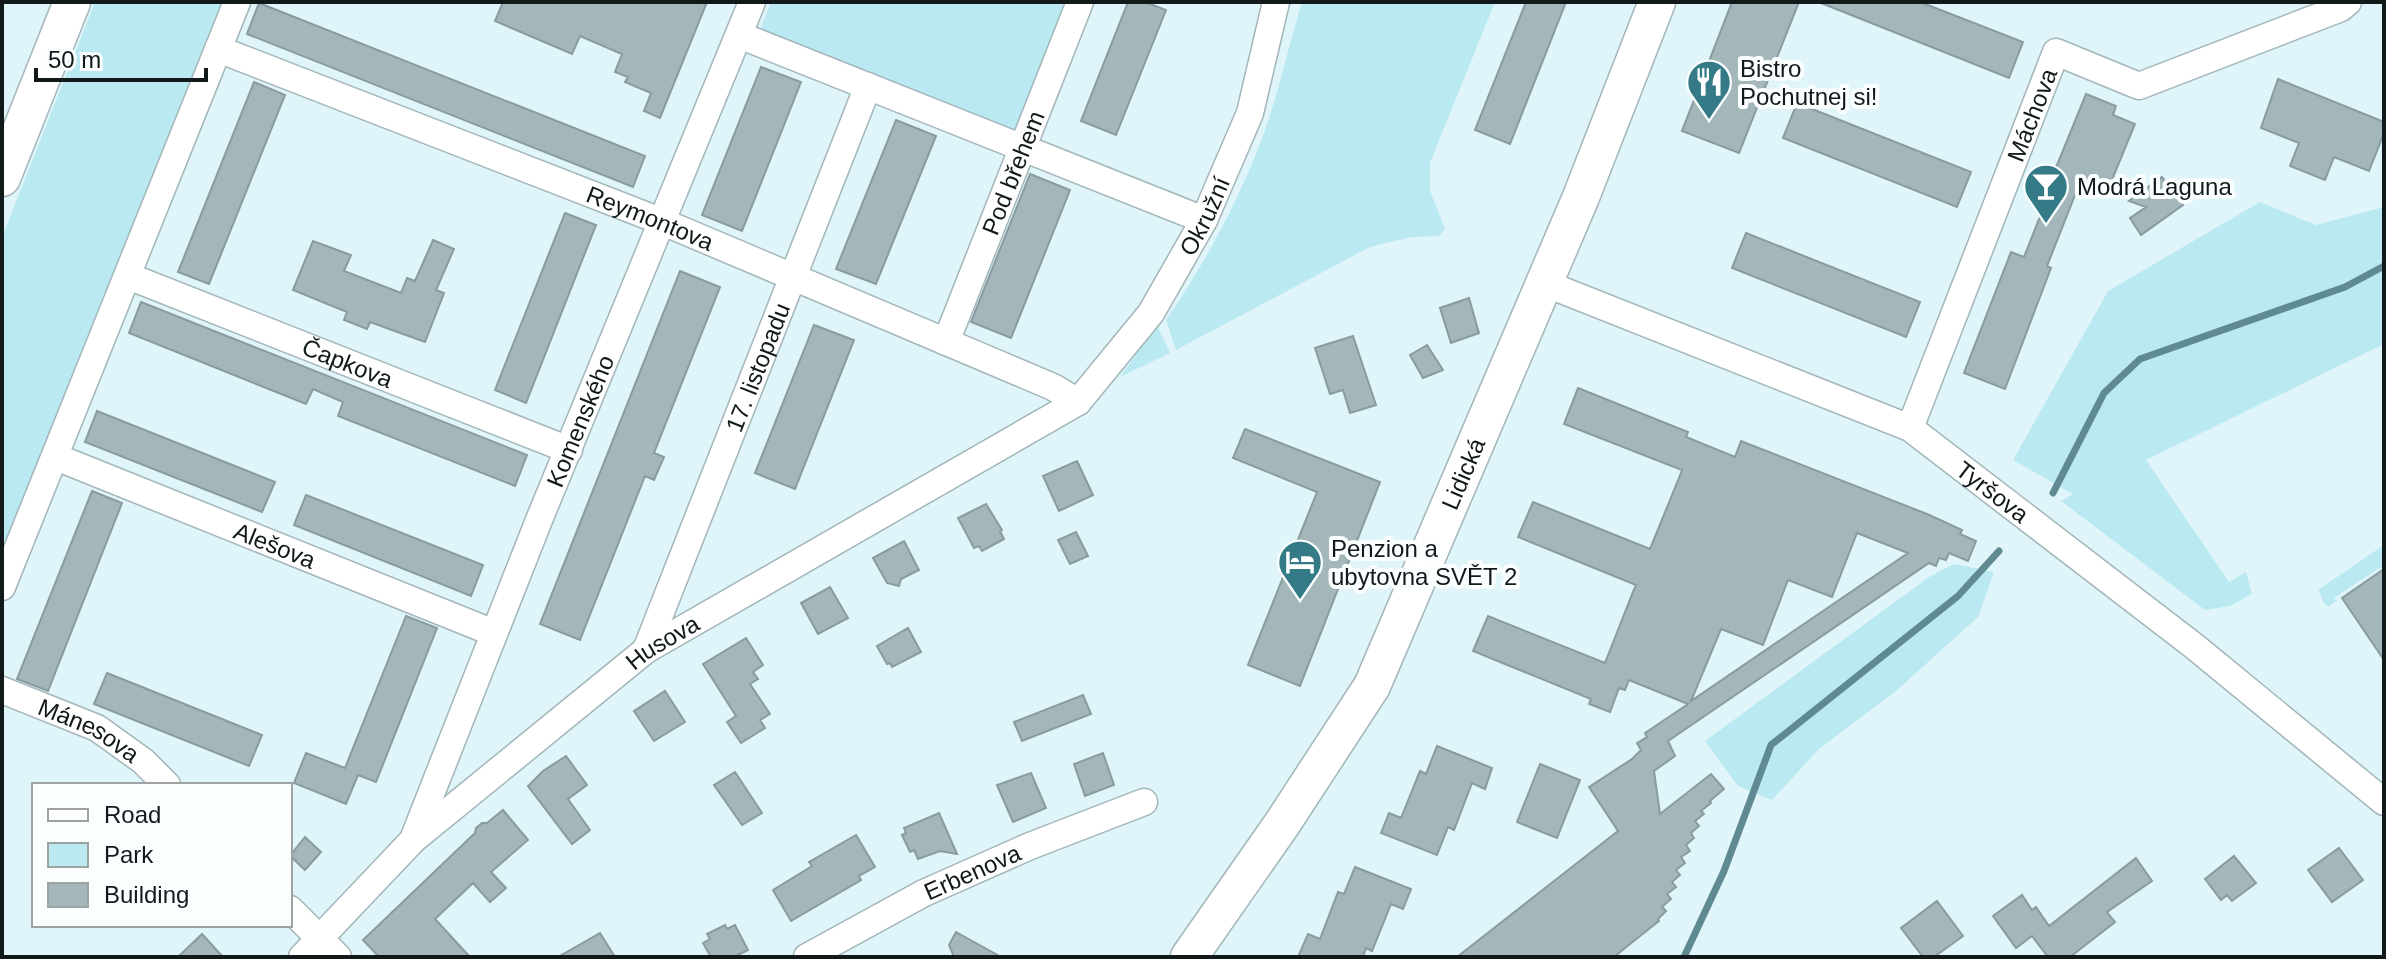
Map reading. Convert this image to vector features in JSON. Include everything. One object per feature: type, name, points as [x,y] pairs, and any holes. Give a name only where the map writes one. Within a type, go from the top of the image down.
[{"type":"street","points":[[2,178],[72,2]]},
{"type":"street","points":[[2,587],[237,2]]},
{"type":"street","name":"Komenského","points":[[413,840],[494,633],[752,2]]},
{"type":"street","name":"Pod břehem","points":[[946,342],[1080,2]]},
{"type":"street","name":"Okružní","points":[[1078,402],[1151,313],[1204,220],[1250,113],[1276,2]]},
{"type":"street","name":"Lidická","points":[[1189,957],[1282,824],[1372,686],[1544,283],[1657,2]]},
{"type":"street","name":"Máchova","points":[[1910,428],[2056,52],[2139,86],[2341,8],[2348,2]]},
{"type":"street","points":[[739,35],[1204,220]]},
{"type":"street","name":"Reymontova","points":[[218,49],[663,222],[1053,387],[1078,402]]},
{"type":"street","name":"17. listopadu","points":[[646,650],[868,86]]},
{"type":"street","name":"Čapkova","points":[[128,276],[569,450]]},
{"type":"street","name":"Tyršova","points":[[1544,283],[1910,428],[2194,646],[2384,802]]},
{"type":"street","name":"Husova","points":[[311,948],[413,840],[646,650],[1078,402]]},
{"type":"street","name":"Alešova","points":[[56,457],[494,633]]},
{"type":"street","name":"Mánesova","points":[[2,690],[97,728],[143,761],[165,783]]},
{"type":"street","name":"Erbenova","points":[[807,957],[924,893],[1030,846],[1144,802]]},
{"type":"street","points":[[292,913],[311,948],[338,957]]},
{"type":"green space","points":[[95,2],[222,2],[2,551],[2,237]]},
{"type":"green space","points":[[771,2],[1068,2],[1016,133],[766,37],[761,27]]},
{"type":"green space","points":[[1302,2],[1495,2],[1430,163],[1430,191],[1445,228],[1440,236],[1412,237],[1370,247],[1176,350],[1166,320],[1221,230],[1244,182],[1264,133]]},
{"type":"green space","points":[[2260,202],[2316,225],[2384,207],[2384,344],[2146,460],[2229,582],[2246,572],[2252,594],[2230,606],[2205,610],[2061,501],[2073,494],[2013,460],[2108,291]]},
{"type":"green space","points":[[1157,325],[1170,353],[1120,377]]},
{"type":"green space","points":[[2384,545],[2384,565],[2334,598],[2336,601],[2329,606],[2325,605],[2318,590]]},
{"type":"green space","points":[[1954,564],[1994,572],[1978,617],[1896,691],[1819,749],[1772,800],[1738,786],[1705,741],[1929,577]]},
{"type":"building","points":[[503,2],[707,2],[660,118],[644,111],[651,93],[625,82],[628,77],[615,72],[622,54],[580,36],[572,54],[495,21]]},
{"type":"building","points":[[1128,2],[1145,2],[1166,10],[1116,135],[1081,121]]},
{"type":"building","points":[[1526,2],[1566,2],[1510,144],[1475,130]]},
{"type":"building","points":[[1732,2],[1799,2],[1739,153],[1682,131]]},
{"type":"building","points":[[1920,2],[2023,42],[2009,78],[1821,3]]},
{"type":"building","points":[[259,3],[645,156],[633,187],[247,34]]},
{"type":"building","points":[[761,67],[801,82],[742,231],[702,215]]},
{"type":"building","points":[[2278,79],[2384,122],[2384,133],[2369,171],[2334,157],[2325,180],[2290,166],[2299,143],[2261,128]]},
{"type":"building","points":[[254,82],[285,95],[209,284],[178,272]]},
{"type":"building","points":[[2086,94],[2116,106],[2113,115],[2135,124],[2107,192],[2081,180],[2047,266],[2051,268],[2005,389],[1964,373],[2011,252],[2024,257]]},
{"type":"building","points":[[1797,103],[1971,172],[1957,207],[1783,138]]},
{"type":"building","points":[[896,120],[936,136],[876,284],[836,269]]},
{"type":"building","points":[[1030,174],[1070,190],[1011,338],[971,322]]},
{"type":"building","points":[[2162,177],[2183,205],[2141,235],[2130,218],[2146,207],[2129,201]]},
{"type":"building","points":[[565,213],[596,225],[526,403],[495,390]]},
{"type":"building","points":[[1746,233],[1920,302],[1906,337],[1732,268]]},
{"type":"building","points":[[433,240],[454,249],[436,290],[444,293],[425,342],[370,322],[367,329],[344,320],[347,312],[293,290],[313,241],[351,255],[344,271],[401,293],[407,278],[415,281]]},
{"type":"building","points":[[680,271],[720,287],[654,453],[664,457],[654,480],[645,476],[580,640],[540,624]]},
{"type":"building","points":[[1469,298],[1479,333],[1451,343],[1440,308]]},
{"type":"building","points":[[141,302],[527,455],[515,486],[338,416],[343,402],[313,389],[306,404],[129,333]]},
{"type":"building","points":[[814,325],[854,340],[795,489],[755,473]]},
{"type":"building","points":[[1353,336],[1376,405],[1350,413],[1343,390],[1330,394],[1315,348]]},
{"type":"building","points":[[1427,345],[1443,370],[1423,378],[1410,355]]},
{"type":"building","points":[[1578,388],[1688,432],[1686,437],[1735,457],[1741,441],[1927,514],[1962,530],[1960,534],[1976,541],[1968,561],[1949,553],[1946,560],[1939,558],[1936,566],[1929,563],[1668,741],[1675,756],[1654,771],[1660,814],[1711,774],[1724,789],[1695,821],[1699,826],[1691,833],[1694,838],[1686,845],[1690,851],[1681,857],[1685,863],[1676,870],[1680,875],[1672,882],[1676,887],[1667,894],[1671,899],[1662,907],[1666,911],[1659,921],[1614,957],[1457,957],[1618,831],[1589,787],[1632,759],[1641,750],[1637,743],[1647,737],[1645,733],[1688,704],[1629,680],[1625,690],[1619,688],[1610,712],[1589,704],[1591,699],[1473,651],[1488,616],[1605,663],[1636,585],[1518,537],[1533,502],[1650,549],[1682,470],[1564,424]],"holes":[[[1857,533],[1908,553],[1691,701],[1721,629],[1763,645],[1788,580],[1832,597]]]},
{"type":"building","points":[[97,411],[275,482],[262,512],[85,442]]},
{"type":"building","points":[[1245,429],[1380,482],[1300,686],[1248,665],[1317,492],[1233,458]]},
{"type":"building","points":[[1077,461],[1093,495],[1059,511],[1043,476]]},
{"type":"building","points":[[92,491],[122,503],[48,691],[17,679]]},
{"type":"building","points":[[306,495],[483,565],[471,596],[294,525]]},
{"type":"building","points":[[986,504],[1004,539],[982,551],[979,546],[974,548],[958,518]]},
{"type":"building","points":[[1076,532],[1088,556],[1070,564],[1058,540]]},
{"type":"building","points":[[904,541],[919,570],[901,579],[899,586],[887,583],[873,558]]},
{"type":"building","points":[[2384,569],[2384,660],[2342,598]]},
{"type":"building","points":[[830,587],[848,618],[818,634],[801,603]]},
{"type":"building","points":[[406,616],[437,628],[376,782],[358,775],[346,804],[294,783],[306,753],[345,768]]},
{"type":"building","points":[[908,628],[921,652],[892,667],[877,646]]},
{"type":"building","points":[[746,638],[763,665],[753,672],[758,679],[750,684],[770,714],[760,720],[765,728],[741,743],[727,722],[736,716],[703,664]]},
{"type":"building","points":[[107,673],[262,735],[249,766],[94,704]]},
{"type":"building","points":[[665,691],[685,722],[654,741],[634,711]]},
{"type":"building","points":[[1083,695],[1091,714],[1022,741],[1014,722]]},
{"type":"building","points":[[1437,746],[1492,768],[1485,789],[1472,783],[1454,830],[1448,827],[1437,855],[1381,833],[1389,813],[1401,818],[1420,771],[1426,774]]},
{"type":"building","points":[[1103,753],[1114,785],[1085,796],[1074,764]]},
{"type":"building","points":[[566,756],[587,785],[568,799],[590,830],[572,844],[528,786],[543,771]]},
{"type":"building","points":[[1540,764],[1580,780],[1557,838],[1517,822]]},
{"type":"building","points":[[735,772],[762,813],[742,825],[714,785]]},
{"type":"building","points":[[1031,773],[1046,808],[1013,822],[997,785]]},
{"type":"building","points":[[503,810],[528,840],[491,872],[506,888],[490,902],[473,883],[435,919],[470,957],[379,957],[363,940],[475,833],[476,828]]},
{"type":"building","points":[[939,813],[957,854],[940,851],[918,859],[914,850],[910,852],[902,835],[906,833],[904,828]]},
{"type":"building","points":[[856,835],[875,867],[859,876],[861,880],[791,921],[773,890],[812,866],[809,862]]},
{"type":"building","points":[[305,837],[321,852],[305,870],[292,858]]},
{"type":"building","points":[[2339,848],[2363,880],[2332,902],[2308,870]]},
{"type":"building","points":[[2234,856],[2256,883],[2232,901],[2227,895],[2221,900],[2205,879]]},
{"type":"building","points":[[2136,858],[2152,881],[2107,912],[2115,922],[2070,957],[2048,957],[2032,936],[2016,948],[1993,916],[2022,895],[2032,910],[2036,907],[2049,926]]},
{"type":"building","points":[[1355,867],[1411,889],[1403,909],[1391,904],[1372,951],[1366,948],[1363,957],[1298,957],[1308,934],[1320,939],[1338,892],[1344,894]]},
{"type":"building","points":[[1937,901],[1963,936],[1934,957],[1923,957],[1901,928]]},
{"type":"building","points":[[725,925],[727,929],[735,925],[748,950],[734,957],[711,957],[703,943],[710,939],[707,934]]},
{"type":"building","points":[[956,932],[1001,957],[954,957],[949,945]]},
{"type":"building","points":[[600,933],[615,957],[558,957]]},
{"type":"building","points":[[202,934],[223,957],[178,957]]},
{"type":"waterway","points":[[2053,493],[2104,393],[2140,359],[2345,287],[2384,266]]},
{"type":"waterway","points":[[1684,957],[1724,871],[1771,745],[1958,596],[1999,551]]},
{"type":"place","name":"Bistro Pochutnej si!","points":[[1709,121]]},
{"type":"place","name":"Modrá Laguna","points":[[2046,225]]},
{"type":"place","name":"Penzion a ubytovna SVĚT 2","points":[[1300,601]]}]
